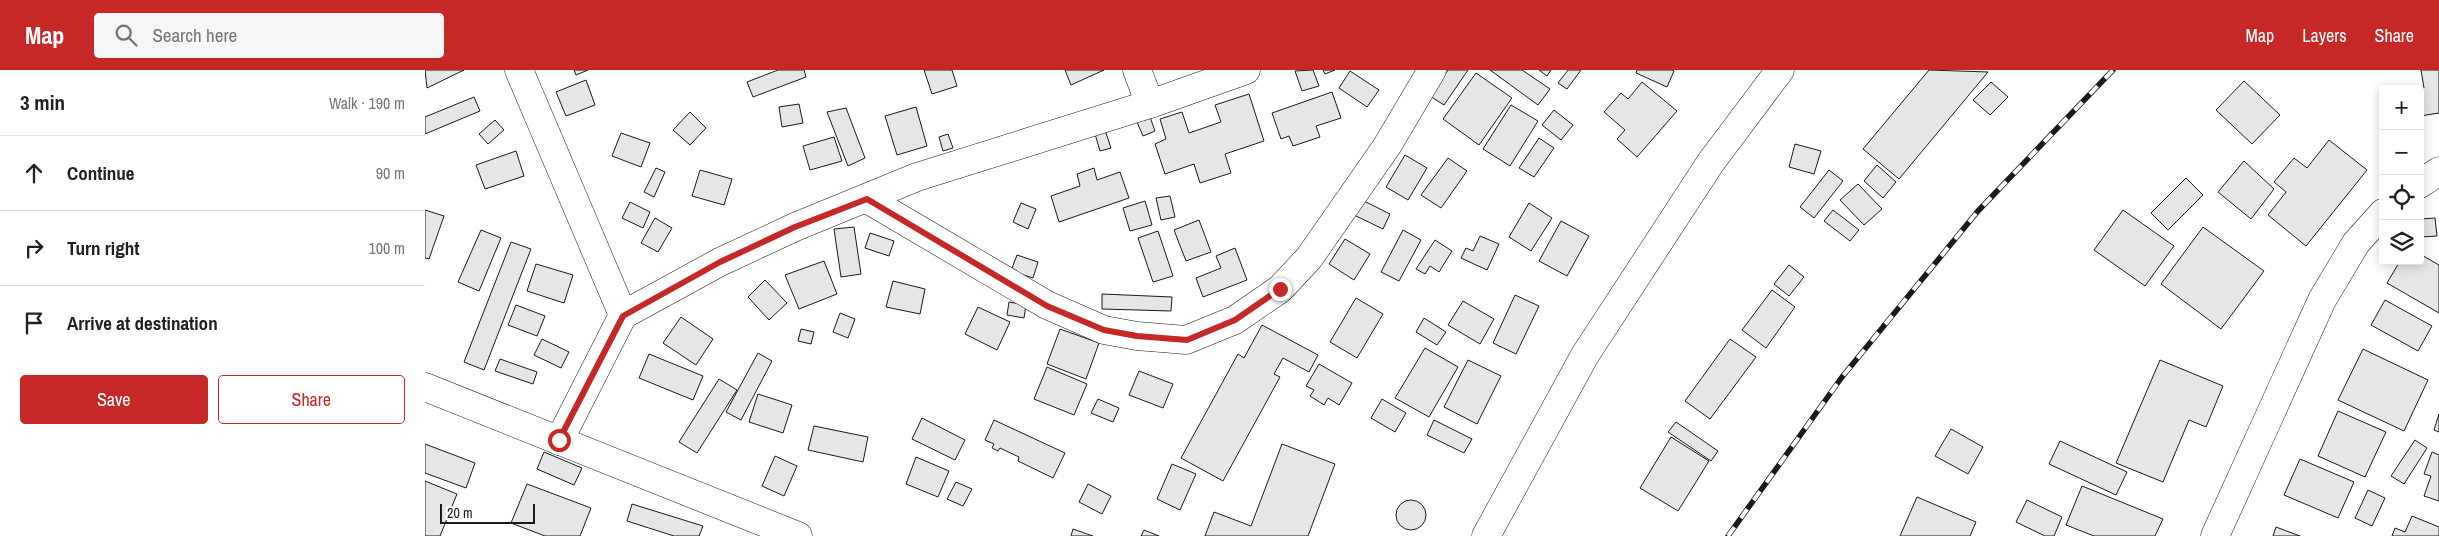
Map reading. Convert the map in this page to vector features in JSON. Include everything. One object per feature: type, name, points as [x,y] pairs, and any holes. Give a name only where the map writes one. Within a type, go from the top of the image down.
[{"type":"street","points":[[519,70],[623,316]]},
{"type":"street","points":[[1137,70],[1150,104]]},
{"type":"street","points":[[559,440],[623,316],[720,262],[795,227],[917,177],[1150,104],[1246,70]]},
{"type":"street","points":[[867,199],[1047,306],[1104,330],[1137,336],[1187,340],[1235,320],[1280,289],[1309,258],[1387,146],[1432,70]]},
{"type":"street","points":[[1486,536],[1585,355],[1711,162],[1780,70]]},
{"type":"street","points":[[2424,181],[2439,171]]},
{"type":"street","points":[[2215,536],[2321,300],[2356,243],[2379,217]]},
{"type":"street","points":[[425,387],[559,440],[737,525],[798,536]]},
{"type":"building","points":[[425,70],[464,70],[427,88]]},
{"type":"building","points":[[574,70],[588,70],[576,75]]},
{"type":"building","points":[[778,70],[804,70],[806,77],[753,97],[747,82]]},
{"type":"building","points":[[924,70],[952,70],[957,86],[932,94]]},
{"type":"building","points":[[1065,70],[1104,70],[1071,85]]},
{"type":"building","points":[[1313,70],[1319,86],[1302,91],[1295,71]]},
{"type":"building","points":[[1323,70],[1335,70],[1325,74]]},
{"type":"building","points":[[1448,70],[1468,70],[1444,105],[1430,96]]},
{"type":"building","points":[[1490,70],[1522,70],[1550,89],[1538,105]]},
{"type":"building","points":[[1539,70],[1551,70],[1547,76]]},
{"type":"building","points":[[1568,70],[1581,70],[1567,89],[1558,83]]},
{"type":"building","points":[[1637,70],[1674,71],[1667,87],[1636,73]]},
{"type":"building","points":[[1929,70],[1988,72],[1899,179],[1863,149]]},
{"type":"building","points":[[2421,70],[2439,70],[2439,113],[2424,115],[2424,85]]},
{"type":"building","points":[[1350,71],[1379,90],[1367,107],[1339,88]]},
{"type":"building","points":[[1476,73],[1512,98],[1479,145],[1443,119]]},
{"type":"building","points":[[586,80],[595,105],[566,116],[556,92]]},
{"type":"building","points":[[2244,81],[2280,115],[2252,144],[2216,110]]},
{"type":"building","points":[[1642,82],[1677,111],[1637,157],[1617,139],[1625,130],[1604,112],[1621,93],[1628,99]]},
{"type":"building","points":[[1991,82],[2008,97],[1990,115],[1973,100]]},
{"type":"building","points":[[1332,92],[1341,118],[1316,126],[1320,137],[1293,146],[1289,136],[1281,139],[1272,113]]},
{"type":"building","points":[[1249,94],[1264,141],[1225,154],[1231,173],[1200,183],[1194,164],[1165,174],[1155,144],[1166,139],[1160,119],[1182,112],[1189,133],[1221,122],[1215,105]]},
{"type":"building","points":[[474,97],[480,111],[425,134],[425,117]]},
{"type":"building","points":[[799,104],[803,123],[782,127],[779,107]]},
{"type":"building","points":[[1511,105],[1538,121],[1510,166],[1483,149]]},
{"type":"building","points":[[916,107],[927,146],[897,155],[885,116]]},
{"type":"building","points":[[846,108],[865,158],[848,166],[827,112]]},
{"type":"building","points":[[1554,110],[1573,125],[1561,140],[1542,125]]},
{"type":"building","points":[[690,112],[706,128],[690,145],[673,130]]},
{"type":"building","points":[[1150,117],[1155,131],[1143,136],[1137,122]]},
{"type":"building","points":[[495,120],[504,130],[488,144],[479,134]]},
{"type":"building","points":[[1105,130],[1111,148],[1100,151],[1095,134]]},
{"type":"building","points":[[621,133],[650,143],[641,167],[612,156]]},
{"type":"building","points":[[948,134],[953,148],[943,151],[939,137]]},
{"type":"building","points":[[834,137],[842,161],[810,170],[803,146]]},
{"type":"building","points":[[1539,138],[1554,148],[1534,177],[1519,168]]},
{"type":"building","points":[[2329,140],[2367,170],[2306,246],[2268,215],[2286,192],[2274,182],[2294,158],[2307,168]]},
{"type":"building","points":[[1795,144],[1821,151],[1814,174],[1789,167]]},
{"type":"building","points":[[516,151],[524,176],[485,189],[476,165]]},
{"type":"building","points":[[1405,155],[1427,168],[1408,200],[1386,187]]},
{"type":"building","points":[[1448,158],[1467,171],[1441,208],[1421,195]]},
{"type":"building","points":[[2244,161],[2274,189],[2251,219],[2218,192]]},
{"type":"building","points":[[1877,165],[1896,182],[1883,198],[1864,181]]},
{"type":"building","points":[[656,168],[665,172],[654,197],[644,192]]},
{"type":"building","points":[[1094,168],[1097,180],[1120,172],[1129,198],[1059,222],[1051,196],[1080,186],[1077,174]]},
{"type":"building","points":[[700,170],[732,179],[724,205],[692,196]]},
{"type":"building","points":[[1829,170],[1843,181],[1814,218],[1800,207]]},
{"type":"building","points":[[2186,178],[2203,195],[2168,230],[2151,213]]},
{"type":"building","points":[[1858,184],[1882,209],[1864,225],[1840,200]]},
{"type":"building","points":[[1170,196],[1175,217],[1161,220],[1156,198]]},
{"type":"building","points":[[1362,200],[1390,214],[1383,229],[1354,215]]},
{"type":"building","points":[[1145,201],[1152,225],[1130,231],[1123,208]]},
{"type":"building","points":[[630,202],[650,212],[643,228],[622,218]]},
{"type":"building","points":[[1021,203],[1036,209],[1028,229],[1013,222]]},
{"type":"building","points":[[1529,203],[1552,218],[1531,251],[1509,237]]},
{"type":"building","points":[[425,210],[444,216],[429,259],[425,258]]},
{"type":"building","points":[[1833,210],[1859,230],[1850,241],[1824,221]]},
{"type":"building","points":[[2123,210],[2174,246],[2145,286],[2094,250]]},
{"type":"building","points":[[655,218],[672,228],[658,252],[641,243]]},
{"type":"building","points":[[2435,218],[2437,236],[2424,237],[2424,219]]},
{"type":"building","points":[[1199,220],[1211,252],[1186,261],[1174,230]]},
{"type":"building","points":[[1561,221],[1589,236],[1567,276],[1539,261]]},
{"type":"building","points":[[854,227],[861,274],[841,277],[834,229]]},
{"type":"building","points":[[2203,227],[2264,271],[2221,329],[2161,284]]},
{"type":"building","points":[[481,230],[501,238],[479,291],[458,282]]},
{"type":"building","points":[[1403,230],[1421,240],[1399,281],[1381,272]]},
{"type":"building","points":[[1158,231],[1173,276],[1153,282],[1138,238]]},
{"type":"building","points":[[870,233],[894,241],[889,256],[865,248]]},
{"type":"building","points":[[1480,236],[1499,244],[1487,270],[1461,258],[1466,248],[1473,251]]},
{"type":"building","points":[[1345,239],[1370,254],[1354,280],[1329,264]]},
{"type":"building","points":[[1435,240],[1452,251],[1439,272],[1430,266],[1425,274],[1416,269]]},
{"type":"building","points":[[511,242],[531,249],[484,370],[464,362]]},
{"type":"building","points":[[1235,248],[1247,280],[1203,297],[1196,278],[1221,268],[1216,256]]},
{"type":"building","points":[[1017,255],[1038,262],[1033,278],[1011,271]]},
{"type":"building","points":[[2424,256],[2439,265],[2439,313],[2387,283],[2398,265],[2424,265]]},
{"type":"building","points":[[824,261],[837,294],[799,309],[785,275]]},
{"type":"building","points":[[536,264],[573,275],[564,303],[527,291]]},
{"type":"building","points":[[1789,265],[1804,277],[1789,296],[1774,284]]},
{"type":"building","points":[[765,280],[787,303],[769,320],[748,297]]},
{"type":"building","points":[[893,281],[925,289],[920,314],[886,307]]},
{"type":"building","points":[[1772,290],[1795,307],[1766,348],[1742,330]]},
{"type":"building","points":[[1102,294],[1172,297],[1171,311],[1102,309]]},
{"type":"building","points":[[1515,295],[1539,306],[1516,354],[1493,343]]},
{"type":"building","points":[[1356,298],[1383,314],[1357,358],[1330,342]]},
{"type":"building","points":[[2385,300],[2432,326],[2418,351],[2371,325]]},
{"type":"building","points":[[1463,301],[1494,319],[1480,344],[1448,325]]},
{"type":"building","points":[[1009,302],[1026,305],[1024,318],[1007,315]]},
{"type":"building","points":[[516,305],[545,316],[537,336],[508,325]]},
{"type":"building","points":[[978,307],[1010,322],[997,350],[965,334]]},
{"type":"building","points":[[840,313],[855,319],[848,338],[833,332]]},
{"type":"building","points":[[681,317],[713,339],[696,365],[663,343]]},
{"type":"building","points":[[1424,318],[1446,332],[1437,345],[1416,332]]},
{"type":"building","points":[[1262,325],[1318,355],[1309,372],[1283,358],[1274,374],[1280,377],[1223,481],[1181,458],[1238,354],[1244,358]]},
{"type":"building","points":[[801,329],[814,332],[811,344],[798,341]]},
{"type":"building","points":[[1060,329],[1099,343],[1086,379],[1047,364]]},
{"type":"building","points":[[542,339],[569,352],[561,368],[534,355]]},
{"type":"building","points":[[1730,339],[1756,357],[1710,419],[1685,401]]},
{"type":"building","points":[[1425,348],[1458,367],[1429,417],[1395,398]]},
{"type":"building","points":[[2363,349],[2428,380],[2404,431],[2338,400]]},
{"type":"building","points":[[758,353],[772,361],[741,420],[726,412]]},
{"type":"building","points":[[649,354],[703,376],[693,400],[639,378]]},
{"type":"building","points":[[500,359],[537,372],[533,384],[495,371]]},
{"type":"building","points":[[1468,360],[1501,376],[1477,424],[1444,407]]},
{"type":"building","points":[[2160,360],[2223,386],[2206,427],[2189,420],[2163,482],[2116,463]]},
{"type":"building","points":[[1319,364],[1352,383],[1339,405],[1328,398],[1324,405],[1310,396],[1314,390],[1306,386]]},
{"type":"building","points":[[1047,367],[1087,384],[1074,415],[1034,399]]},
{"type":"building","points":[[1139,371],[1173,384],[1163,408],[1129,395]]},
{"type":"building","points":[[719,379],[737,390],[697,453],[679,442]]},
{"type":"building","points":[[758,394],[792,405],[783,433],[749,422]]},
{"type":"building","points":[[1098,399],[1119,408],[1113,422],[1091,413]]},
{"type":"building","points":[[1382,399],[1406,413],[1395,432],[1371,418]]},
{"type":"building","points":[[2338,411],[2386,432],[2365,477],[2318,456]]},
{"type":"building","points":[[2439,414],[2439,432],[2434,430]]},
{"type":"building","points":[[922,418],[965,440],[955,460],[912,439]]},
{"type":"building","points":[[994,420],[1065,453],[1053,478],[1018,461],[1019,457],[1000,448],[998,451],[992,448],[994,444],[985,440]]},
{"type":"building","points":[[1434,420],[1472,439],[1464,453],[1427,435]]},
{"type":"building","points":[[1676,422],[1718,451],[1711,461],[1668,432]]},
{"type":"building","points":[[814,426],[868,437],[863,462],[808,450]]},
{"type":"building","points":[[1951,429],[1983,447],[1968,474],[1935,456]]},
{"type":"building","points":[[1671,437],[1709,461],[1678,511],[1640,488]]},
{"type":"building","points":[[2415,440],[2427,448],[2404,484],[2391,476]]},
{"type":"building","points":[[2060,441],[2127,472],[2116,495],[2049,464]]},
{"type":"building","points":[[425,444],[475,463],[466,488],[425,473]]},
{"type":"building","points":[[1282,444],[1335,464],[1308,536],[1205,536],[1214,512],[1251,526]]},
{"type":"building","points":[[544,452],[582,468],[574,485],[537,469]]},
{"type":"building","points":[[2432,452],[2439,455],[2439,501],[2424,496],[2431,476],[2424,474]]},
{"type":"building","points":[[775,456],[797,466],[784,496],[762,486]]},
{"type":"building","points":[[916,457],[949,471],[938,497],[906,484]]},
{"type":"building","points":[[2300,459],[2354,482],[2338,518],[2284,495]]},
{"type":"building","points":[[1172,464],[1196,474],[1180,510],[1157,499]]},
{"type":"building","points":[[425,481],[457,494],[440,536],[425,536]]},
{"type":"building","points":[[956,482],[972,489],[963,506],[947,499]]},
{"type":"building","points":[[527,484],[591,508],[580,536],[545,536],[511,523]]},
{"type":"building","points":[[1088,484],[1111,496],[1102,514],[1079,502]]},
{"type":"building","points":[[2082,486],[2163,519],[2155,536],[2094,536],[2066,525]]},
{"type":"building","points":[[2368,490],[2385,498],[2372,526],[2355,518]]},
{"type":"building","points":[[1917,497],[1976,522],[1970,536],[1900,536]]},
{"type":"building","points":[[1411,500],[1417,501],[1425,509],[1425,521],[1417,529],[1411,530],[1405,529],[1397,521],[1396,515],[1397,509],[1405,501]]},
{"type":"building","points":[[2027,500],[2062,517],[2054,536],[2045,536],[2016,522]]},
{"type":"building","points":[[632,504],[703,526],[699,536],[674,536],[627,521]]},
{"type":"building","points":[[2412,516],[2439,527],[2439,536],[2392,536],[2395,528],[2405,532]]},
{"type":"building","points":[[2276,527],[2300,536],[2273,536]]},
{"type":"building","points":[[1073,529],[1093,536],[1071,536]]},
{"type":"building","points":[[1144,530],[1159,536],[1141,536]]},
{"type":"railway","points":[[1728,536],[1842,377],[1978,211],[2113,70]]},
{"type":"route","points":[[559,440],[623,316],[720,262],[795,227],[867,199],[1047,306],[1104,330],[1137,336],[1187,340],[1235,320],[1280,289]]}]
